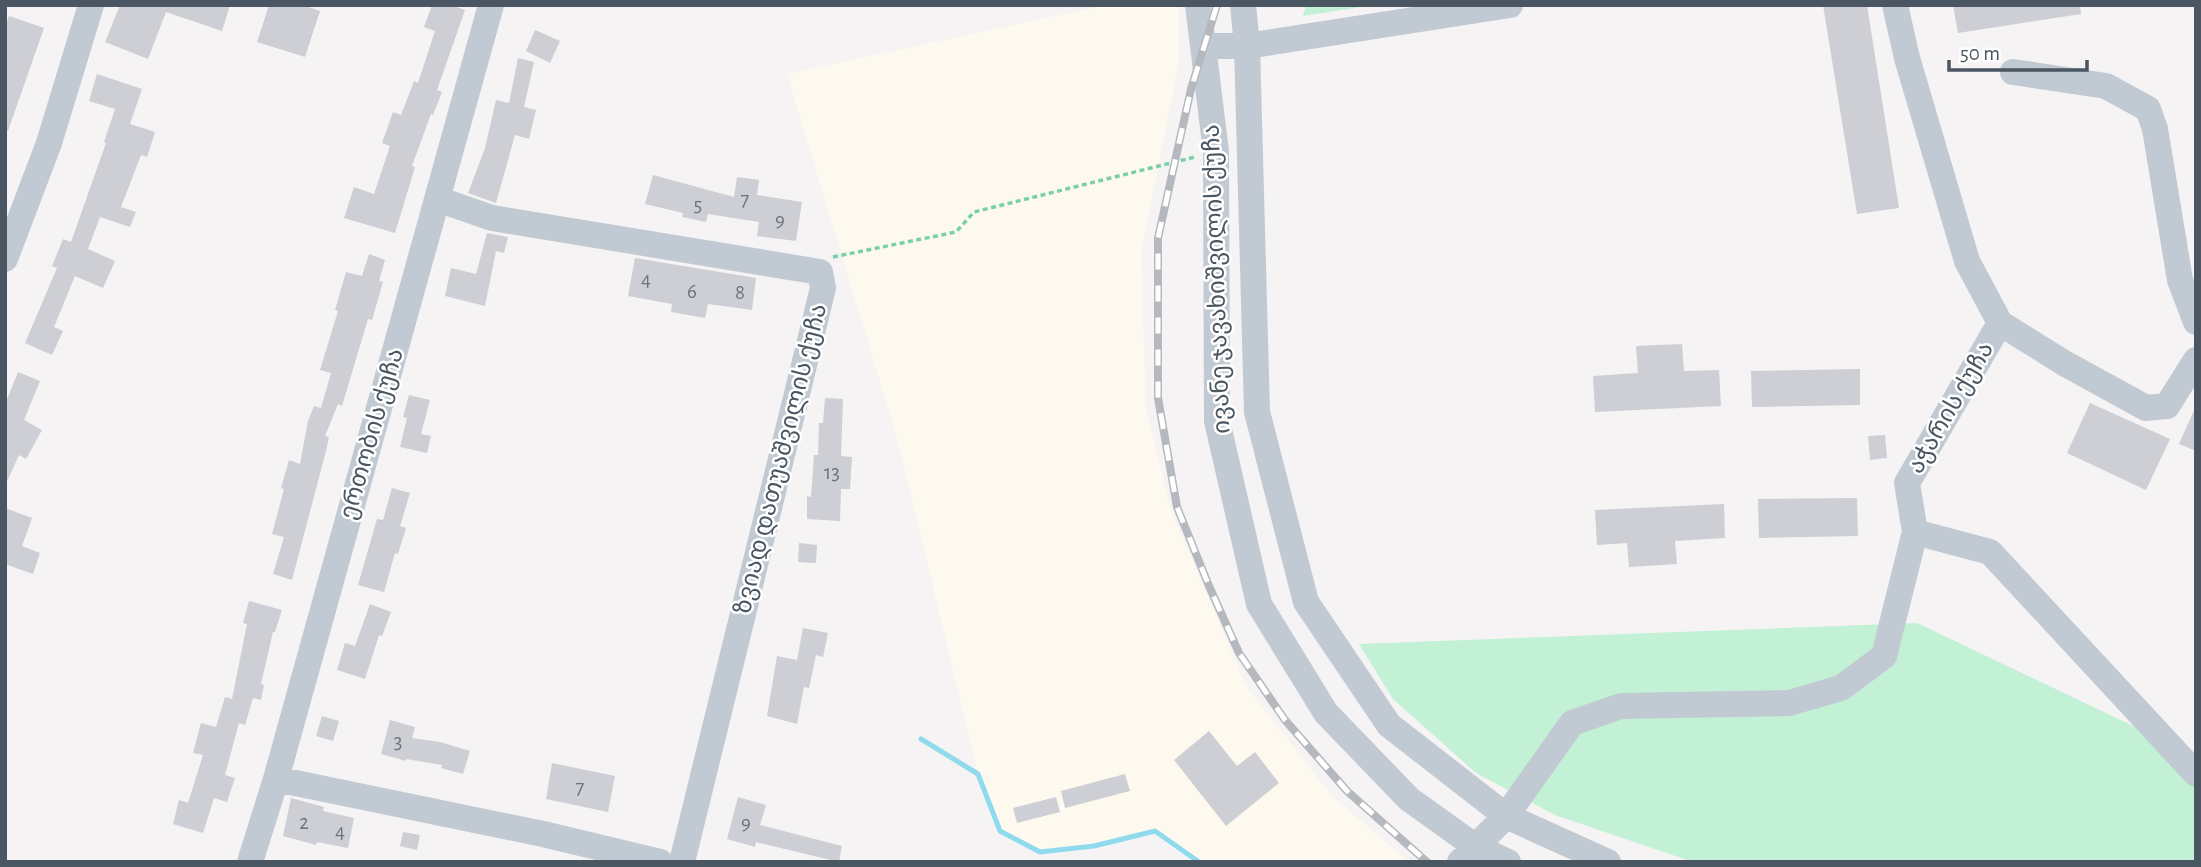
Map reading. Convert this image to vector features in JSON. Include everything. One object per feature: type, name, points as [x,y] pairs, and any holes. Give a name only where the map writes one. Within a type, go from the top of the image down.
[{"type":"street","name":"ერთობის ქუჩა","points":[[250,862],[276,779],[491,5]]},
{"type":"street","name":"ივანე ჯავახიშვილის ქუჩა","points":[[1198,5],[1216,152],[1217,421],[1259,604],[1326,713],[1409,799],[1468,854],[1508,862]]},
{"type":"street","points":[[1243,5],[1247,46],[1257,412],[1306,602],[1389,724],[1506,816],[1608,862]]},
{"type":"street","points":[[1204,46],[1247,46],[1510,5]]},
{"type":"street","name":"აჭარის ქუჩა","points":[[1468,854],[1506,816],[1572,723],[1621,706],[1789,703],[1841,688],[1884,656],[1915,531],[1907,483],[2000,323],[1967,261],[1907,58],[1895,5]]},
{"type":"street","points":[[5,259],[50,143],[87,6]]},
{"type":"street","points":[[2013,72],[2106,86],[2148,110],[2155,130],[2180,280],[2196,322]]},
{"type":"street","name":"ზვიად დათუაშვილის ქუჩა","points":[[438,199],[492,218],[820,272],[823,288],[682,862]]},
{"type":"street","points":[[2000,323],[2064,363],[2146,408],[2167,406],[2196,360]]},
{"type":"street","points":[[1915,531],[1990,552],[2196,774]]},
{"type":"street","points":[[276,779],[543,834],[660,862]]},
{"type":"path","points":[[820,272],[834,255],[956,232],[974,212],[1216,152]]},
{"type":"shaded area","points":[[1106,5],[1179,5],[1179,62],[1141,253],[1146,408],[1170,508],[1246,686],[1332,796],[1409,862],[1199,862],[1155,831],[1094,846],[1040,852],[1000,831],[978,774],[898,442],[787,74]]},
{"type":"green space","points":[[1306,5],[1374,5],[1303,16]]},
{"type":"green space","points":[[1917,623],[2196,756],[2196,862],[1693,862],[1555,815],[1476,773],[1393,699],[1359,644]]},
{"type":"building","points":[[120,5],[230,5],[222,31],[166,12],[148,59],[105,42]]},
{"type":"building","points":[[269,5],[303,5],[320,11],[305,57],[257,42]]},
{"type":"building","points":[[432,5],[451,5],[465,10],[437,90],[442,92],[412,166],[415,167],[395,233],[344,218],[354,187],[374,194],[390,146],[382,143],[393,112],[401,115],[414,81],[418,83],[435,31],[424,27]]},
{"type":"building","points":[[1823,5],[1867,5],[1899,208],[1857,214]]},
{"type":"building","points":[[1953,5],[2080,5],[2081,14],[1958,33]]},
{"type":"building","points":[[9,16],[44,28],[8,131],[5,130],[5,28]]},
{"type":"building","points":[[535,30],[560,41],[550,63],[526,51]]},
{"type":"building","points":[[518,58],[534,62],[524,107],[536,110],[529,139],[515,135],[496,203],[468,193],[485,148],[496,100],[509,103]]},
{"type":"building","points":[[97,74],[142,89],[130,124],[155,132],[147,157],[141,155],[121,207],[136,212],[130,227],[100,217],[88,249],[115,261],[103,288],[75,276],[54,327],[63,331],[52,355],[25,343],[57,268],[52,266],[63,239],[71,242],[106,143],[104,142],[115,109],[89,101]]},
{"type":"building","points":[[653,175],[734,197],[737,177],[759,180],[757,195],[802,202],[796,241],[757,236],[759,222],[708,214],[706,222],[682,217],[683,213],[645,204]]},
{"type":"building","points":[[487,233],[508,237],[504,253],[496,251],[485,306],[445,296],[451,268],[476,274]]},
{"type":"building","points":[[369,254],[385,260],[379,281],[383,282],[372,320],[368,319],[342,406],[338,404],[325,436],[329,437],[326,451],[292,580],[273,574],[284,537],[272,534],[284,489],[281,488],[289,460],[300,464],[308,421],[314,406],[321,408],[331,373],[320,370],[338,311],[335,310],[346,272],[362,276]]},
{"type":"building","points":[[635,258],[756,278],[752,310],[708,304],[705,318],[671,312],[672,304],[628,296]]},
{"type":"building","points":[[1682,344],[1684,371],[1719,370],[1721,406],[1595,412],[1593,376],[1638,373],[1636,346]]},
{"type":"building","points":[[1860,369],[1860,405],[1752,407],[1751,371]]},
{"type":"building","points":[[18,372],[40,381],[24,420],[42,430],[26,459],[19,455],[5,486],[5,404]]},
{"type":"building","points":[[409,395],[430,400],[421,434],[431,436],[427,453],[400,447],[407,418],[403,417]]},
{"type":"building","points":[[825,398],[843,399],[841,456],[852,457],[850,489],[841,489],[840,521],[807,519],[807,496],[811,497],[814,455],[818,455],[819,423],[823,423]]},
{"type":"building","points":[[2090,403],[2170,439],[2146,490],[2067,453]]},
{"type":"building","points":[[2196,406],[2196,451],[2179,444]]},
{"type":"building","points":[[1885,435],[1887,458],[1870,460],[1868,436]]},
{"type":"building","points":[[392,488],[410,493],[400,526],[406,528],[398,554],[395,553],[384,592],[358,585],[377,519],[383,520]]},
{"type":"building","points":[[1857,498],[1858,536],[1759,538],[1758,499]]},
{"type":"building","points":[[1724,504],[1725,538],[1675,541],[1677,564],[1629,567],[1627,543],[1597,545],[1595,510]]},
{"type":"building","points":[[5,508],[32,518],[22,546],[40,553],[33,574],[5,564]]},
{"type":"building","points":[[799,543],[817,545],[816,563],[798,562]]},
{"type":"building","points":[[249,601],[282,610],[273,632],[261,684],[264,685],[261,700],[253,698],[245,725],[239,723],[225,775],[235,778],[227,802],[214,798],[203,833],[173,824],[179,800],[188,803],[203,755],[193,753],[201,723],[216,727],[225,697],[232,699],[247,624],[243,623]]},
{"type":"building","points":[[370,604],[391,612],[382,636],[379,635],[365,679],[337,670],[345,643],[355,646]]},
{"type":"building","points":[[803,628],[828,633],[823,657],[816,655],[809,688],[804,687],[797,724],[767,716],[777,656],[797,660]]},
{"type":"building","points":[[322,716],[339,721],[333,741],[316,736]]},
{"type":"building","points":[[390,720],[415,727],[412,738],[440,742],[470,751],[463,774],[441,768],[442,765],[406,761],[381,754]]},
{"type":"building","points":[[1209,731],[1237,766],[1255,752],[1279,783],[1226,826],[1174,760]]},
{"type":"building","points":[[552,763],[615,776],[608,812],[546,799]]},
{"type":"building","points":[[1125,774],[1130,791],[1065,808],[1061,791]]},
{"type":"building","points":[[738,797],[766,805],[760,825],[842,846],[839,862],[756,842],[755,847],[727,839]]},
{"type":"building","points":[[1056,797],[1060,812],[1017,823],[1013,808]]},
{"type":"building","points":[[291,798],[324,807],[323,811],[354,818],[348,848],[317,842],[316,845],[283,836]]},
{"type":"building","points":[[403,832],[420,835],[417,850],[400,846]]},
{"type":"waterway","points":[[921,739],[978,774],[1000,831],[1040,852],[1094,846],[1155,831],[1199,862]]},
{"type":"railway","points":[[1217,5],[1191,89],[1158,238],[1158,398],[1177,507],[1239,653],[1285,720],[1347,791],[1427,862]]}]
